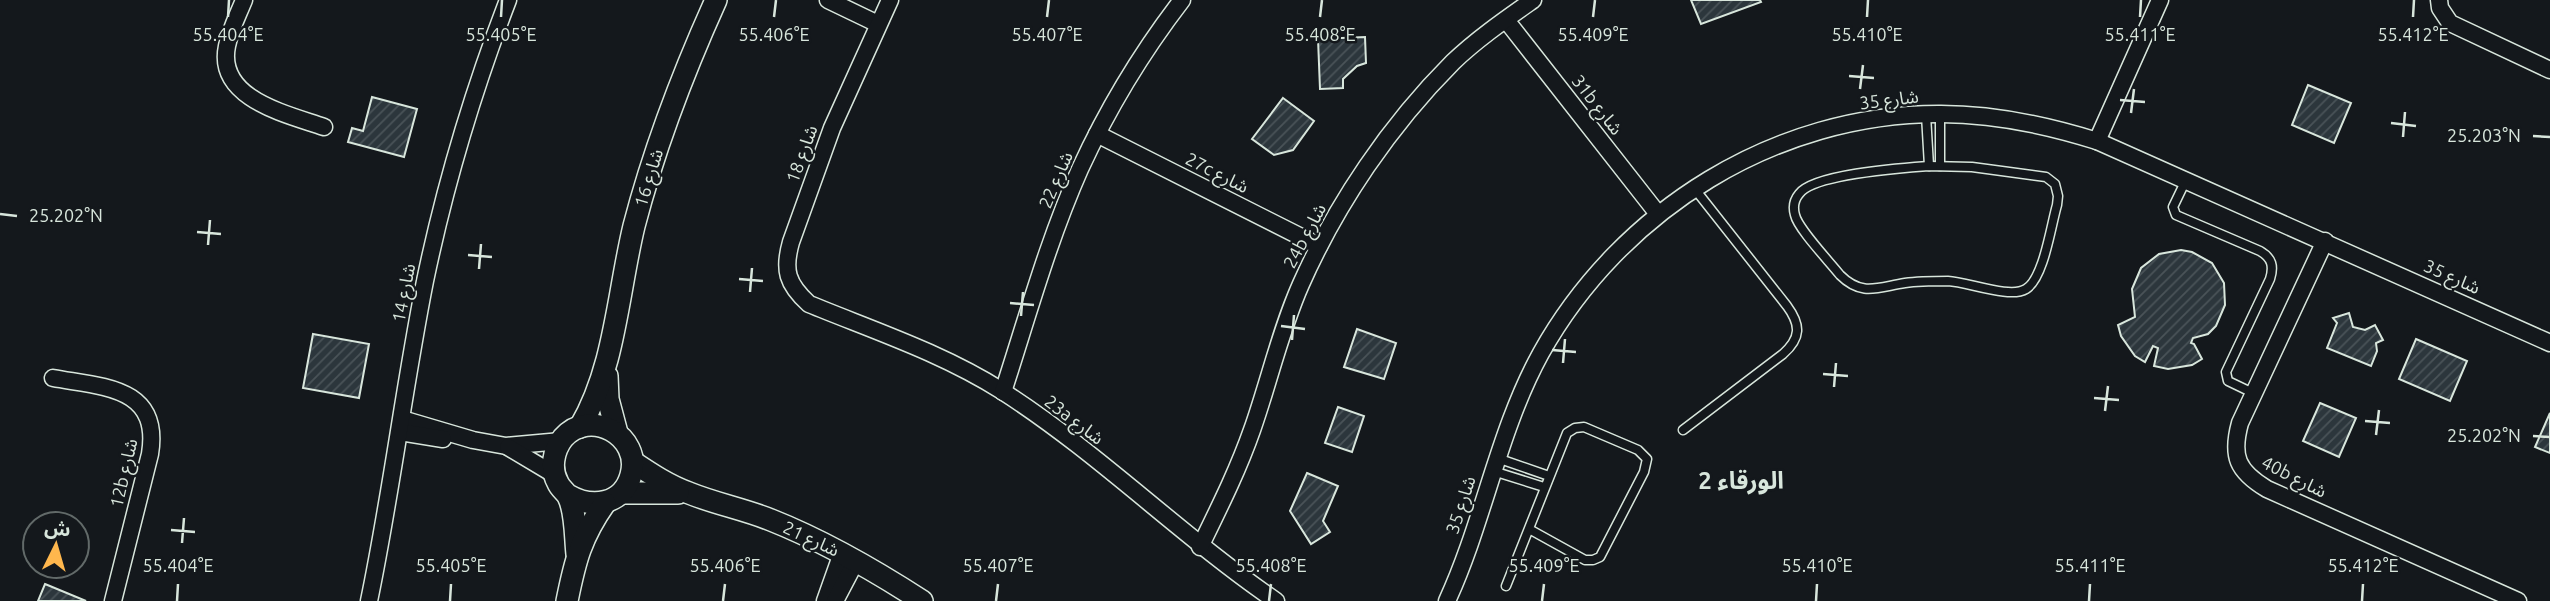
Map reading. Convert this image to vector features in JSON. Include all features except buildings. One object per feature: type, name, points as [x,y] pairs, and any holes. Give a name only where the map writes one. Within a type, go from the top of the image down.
[{"type":"street","points":[[244,0],[226,47],[227,66],[234,83],[247,97],[324,127]]},
{"type":"street","name":"شارع 14","points":[[369,601],[382,540],[422,298],[441,210],[460,140],[508,0]]},
{"type":"street","name":"شارع 16","points":[[580,427],[596,397],[606,364],[635,226],[654,159],[677,93],[716,0]]},
{"type":"street","points":[[828,0],[878,24]]},
{"type":"street","name":"شارع 18","points":[[826,311],[809,304],[796,292],[788,276],[787,259],[832,128],[890,0]]},
{"type":"street","name":"شارع 22","points":[[1003,392],[1063,209],[1097,134],[1131,74],[1182,0]]},
{"type":"street","name":"24b شارع","points":[[1200,547],[1251,432],[1300,286],[1358,180],[1403,118],[1454,61],[1533,0]]},
{"type":"street","points":[[2097,141],[2160,0]]},
{"type":"street","points":[[2439,0],[2440,8],[2450,23],[2550,70]]},
{"type":"street","name":"31b شارع","points":[[1506,20],[1658,214]]},
{"type":"street","name":"شارع 35","points":[[1447,601],[1515,406],[1541,352],[1574,301],[1613,255],[1658,214],[1693,188],[1739,162],[1785,141],[1834,127],[1883,118],[1933,114],[2016,120],[2097,141],[2550,343]]},
{"type":"street","name":"27c شارع","points":[[1097,134],[1320,246]]},
{"type":"street","name":"40b شارع","points":[[2325,241],[2240,423],[2235,442],[2238,462],[2249,478],[2267,489],[2518,601]]},
{"type":"street","name":"23a شارع","points":[[826,311],[916,346],[1003,392],[1103,466],[1200,547],[1276,601]]},
{"type":"street","name":"شارع 16","points":[[606,364],[608,398],[617,433]]},
{"type":"street","name":"12b شارع","points":[[53,379],[125,393],[140,403],[149,418],[153,436],[150,454],[113,601]]},
{"type":"street","points":[[401,426],[506,446],[561,441]]},
{"type":"street","points":[[555,475],[555,451],[561,441],[580,427],[606,427],[617,433],[629,447],[633,462],[632,472],[589,527],[577,554],[567,601]]},
{"type":"street","points":[[506,446],[555,475],[568,495],[577,554]]},
{"type":"street","name":"شارع 21","points":[[633,462],[661,480],[691,494],[769,519],[849,557],[922,601]]},
{"type":"street","name":"شارع 21","points":[[614,498],[657,491],[691,494]]},
{"type":"street","points":[[568,495],[579,502],[592,505],[614,498]]},
{"type":"street","points":[[825,601],[849,557]]},
{"type":"street","points":[[835,601],[849,557]]},
{"type":"lane","points":[[1933,114],[1940,166]]},
{"type":"lane","points":[[1929,166],[1933,114]]},
{"type":"lane","points":[[1940,166],[2005,170],[2046,177],[2055,184],[2057,205],[2040,268],[2035,281],[2025,290],[2012,293],[1964,283],[1929,281],[1870,290],[1858,288],[1840,275],[1795,217],[1794,204],[1799,193],[1810,186],[1858,174],[1940,166]]},
{"type":"lane","points":[[2186,180],[2173,207],[2176,215],[2260,251],[2268,256],[2272,263],[2270,279],[2226,372],[2228,381],[2254,394]]},
{"type":"lane","points":[[1683,430],[1783,354],[1793,344],[1797,331],[1795,317],[1787,306],[1693,188]]},
{"type":"lane","points":[[1506,586],[1567,433],[1584,426],[1638,450],[1647,459],[1644,472],[1600,557],[1585,560],[1529,529]]},
{"type":"lane","points":[[1495,464],[1549,476]]},
{"type":"lane","points":[[1495,464],[1544,487]]},
{"type":"district","name":"الورقاء 2","points":[[1741,481]]}]
